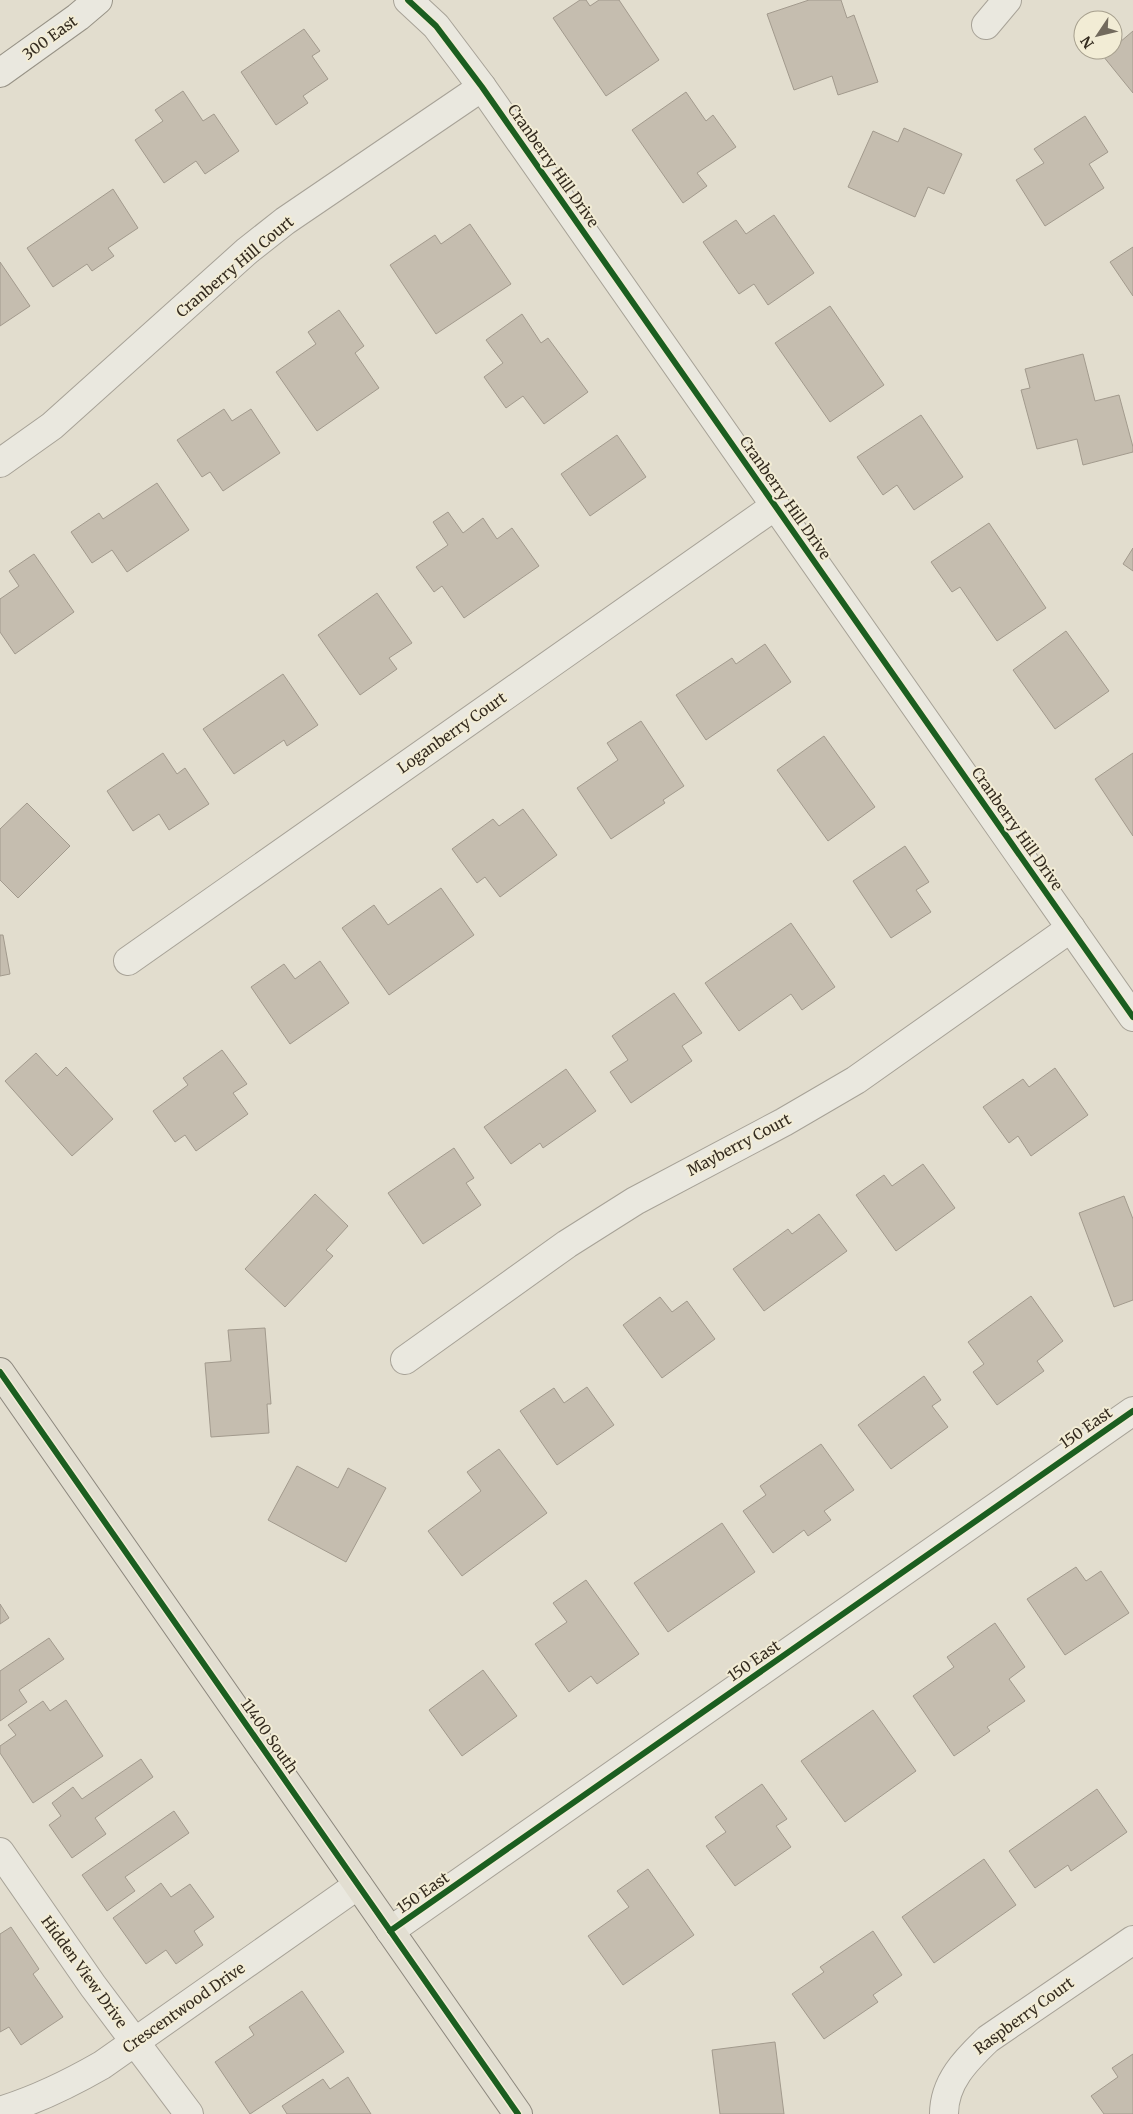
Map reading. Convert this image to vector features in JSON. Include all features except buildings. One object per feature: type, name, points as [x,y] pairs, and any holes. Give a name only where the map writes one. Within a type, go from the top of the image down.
[{"type":"main road","name":"11400 South","points":[[0,1372],[518,2114]]},
{"type":"street","name":"300 East","points":[[0,74],[78,17],[98,0]]},
{"type":"street","name":"Cranberry Hill Drive","points":[[408,0],[436,26],[482,87],[1133,1017]]},
{"type":"street","points":[[986,25],[1007,0]]},
{"type":"street","name":"Cranberry Hill Court","points":[[0,462],[52,426],[247,251],[285,221],[482,87]]},
{"type":"street","name":"Loganberry Court","points":[[128,961],[775,506]]},
{"type":"street","name":"Mayberry Court","points":[[405,1360],[567,1244],[635,1201],[784,1122],[856,1080],[1071,928]]},
{"type":"street","name":"150 East","points":[[390,1931],[1133,1411]]},
{"type":"street","name":"Hidden View Drive","points":[[0,1852],[93,1986],[189,2114]]},
{"type":"street","name":"Crescentwood Drive","points":[[0,2111],[67,2085],[136,2043],[358,1885]]},
{"type":"street","name":"Raspberry Court","points":[[944,2114],[944,2102],[952,2081],[966,2059],[988,2039],[1133,1940]]},
{"type":"cycle path","points":[[408,0],[436,26],[482,87],[1133,1017]]},
{"type":"cycle path","points":[[0,1372],[518,2114]]},
{"type":"cycle path","points":[[390,1931],[1133,1411]]}]
